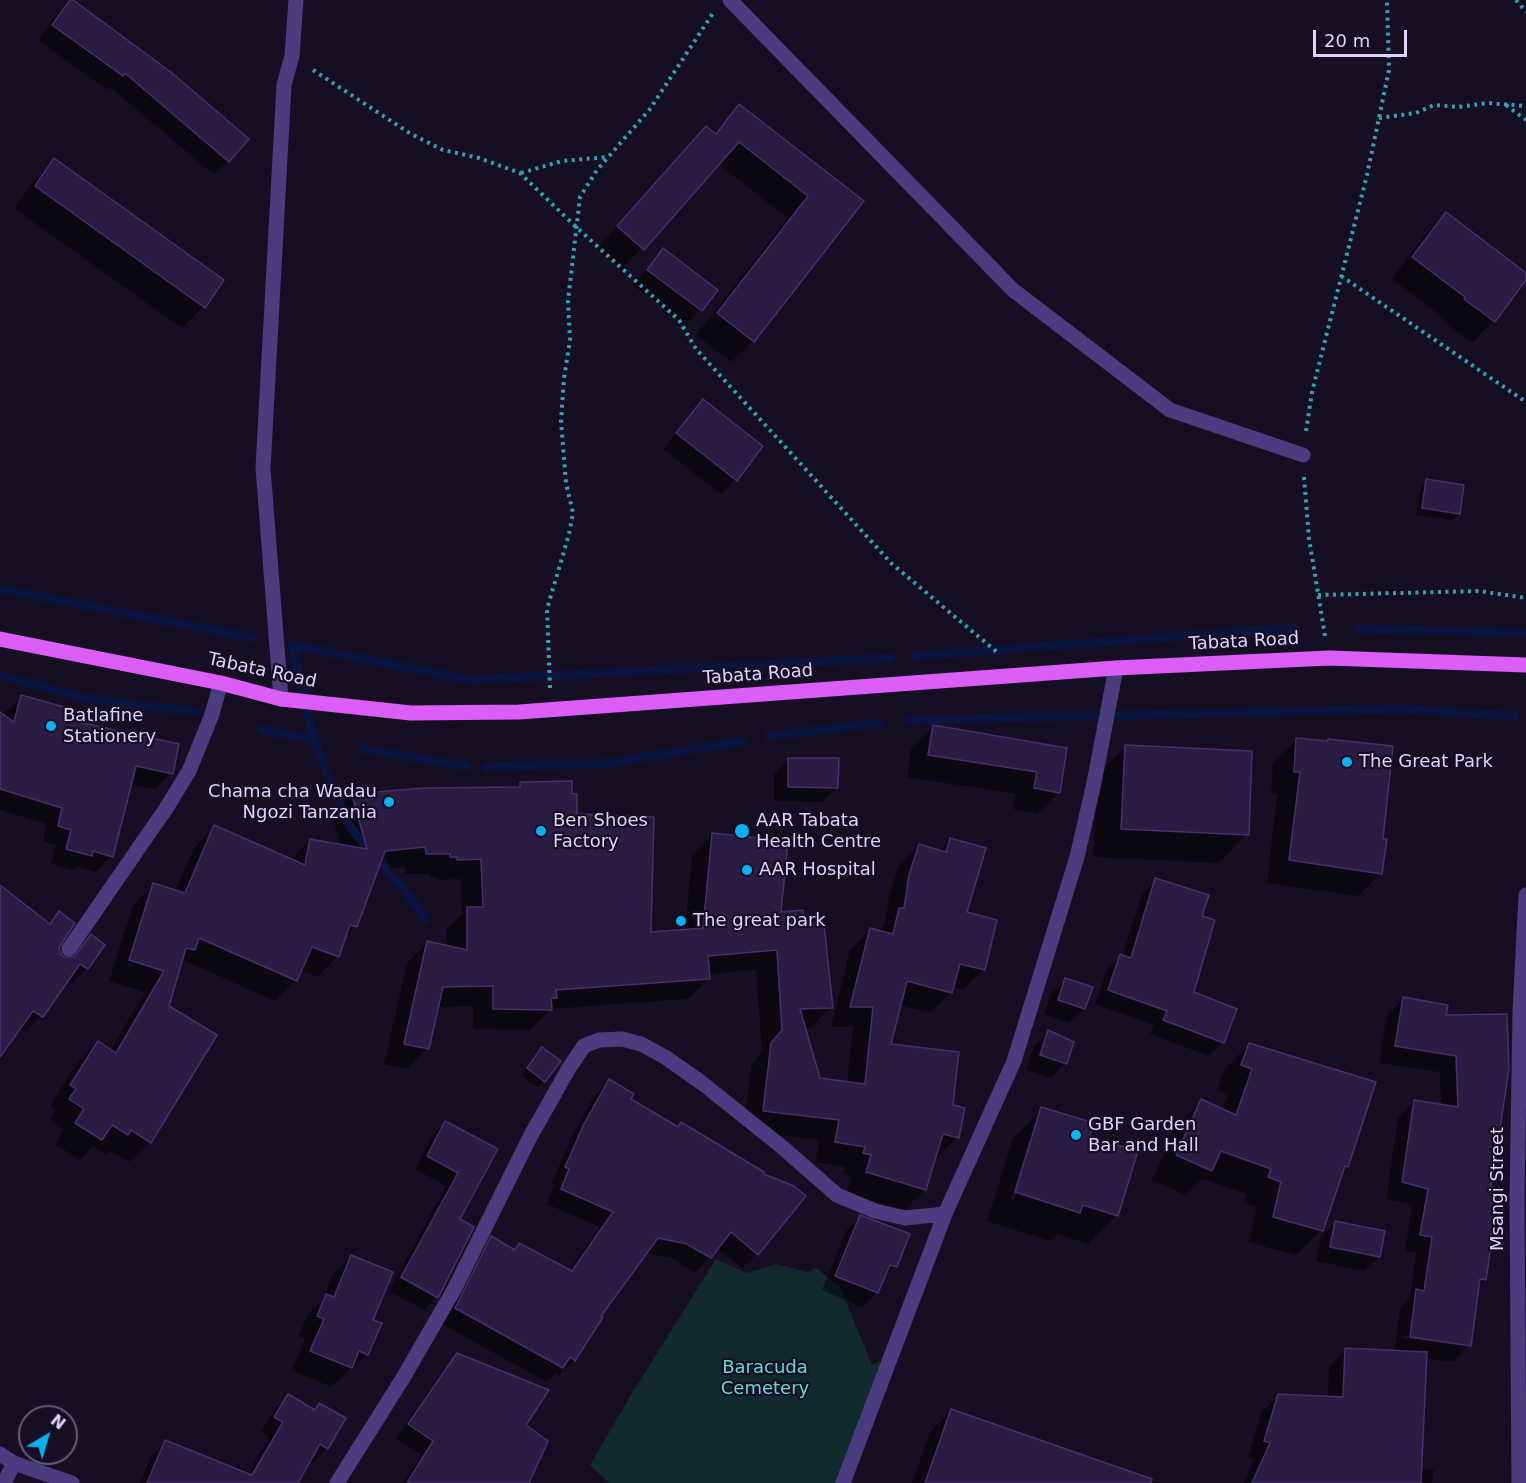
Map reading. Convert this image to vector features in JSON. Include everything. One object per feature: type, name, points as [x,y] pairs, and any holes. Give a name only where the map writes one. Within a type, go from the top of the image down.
[{"type":"main road","name":"Tabata Road","points":[[0,639],[221,682],[281,699],[411,713],[519,712],[1116,668],[1329,658],[1526,665]]},
{"type":"street","points":[[281,699],[263,468],[284,85],[292,56],[296,0]]},
{"type":"street","points":[[730,0],[1013,290],[1170,410],[1303,455]]},
{"type":"street","points":[[843,1483],[945,1214],[1014,1061],[1077,857],[1116,668]]},
{"type":"street","points":[[69,949],[167,807],[189,771],[211,717],[221,682]]},
{"type":"street","name":"Msangi Street","points":[[1518,1483],[1517,1199],[1520,1012],[1526,895]]},
{"type":"street","points":[[337,1483],[404,1378],[455,1288],[530,1137],[568,1068],[584,1046],[599,1040],[622,1039],[641,1044],[665,1057],[702,1083],[782,1147],[837,1196],[875,1211],[905,1218],[945,1214]]},
{"type":"street","points":[[0,1454],[14,1463],[72,1483]]},
{"type":"street","points":[[4,1483],[14,1463]]},
{"type":"path","points":[[1329,658],[1309,539],[1303,455],[1312,392],[1367,175],[1389,70],[1387,0]]},
{"type":"path","points":[[1516,0],[1526,12]]},
{"type":"path","points":[[551,710],[547,609],[573,513],[566,483],[561,421],[570,339],[568,301],[580,197],[597,170],[650,109],[715,10]]},
{"type":"path","points":[[292,56],[411,134],[444,150],[479,158],[520,173],[576,227],[680,320],[696,349],[891,563],[1024,675]]},
{"type":"path","points":[[1379,118],[1416,113],[1434,105],[1458,107],[1488,103],[1526,106]]},
{"type":"path","points":[[1506,105],[1526,120]]},
{"type":"path","points":[[520,173],[562,161],[608,157]]},
{"type":"path","points":[[1341,276],[1526,402]]},
{"type":"path","points":[[1318,595],[1479,591],[1526,598]]},
{"type":"green space","name":"Baracuda Cemetery","points":[[716,1259],[747,1273],[776,1264],[808,1272],[816,1268],[840,1287],[872,1365],[897,1355],[838,1483],[609,1483],[590,1465]]},
{"type":"building","points":[[70,0],[172,73],[249,139],[229,162],[125,73],[123,76],[52,25]]},
{"type":"building","points":[[739,104],[864,201],[754,342],[717,313],[808,196],[739,142],[644,250],[617,226],[706,126],[716,134]]},
{"type":"building","points":[[54,158],[224,280],[205,308],[35,186]]},
{"type":"building","points":[[1446,212],[1526,273],[1526,280],[1495,322],[1412,257]]},
{"type":"building","points":[[663,248],[718,290],[702,311],[647,270]]},
{"type":"building","points":[[703,399],[763,446],[737,481],[676,433]]},
{"type":"building","points":[[1426,479],[1464,485],[1460,514],[1422,508]]},
{"type":"building","points":[[21,695],[86,713],[83,723],[179,744],[173,774],[136,766],[113,857],[93,851],[92,856],[66,849],[71,830],[58,826],[62,808],[0,789],[0,712],[14,722]]},
{"type":"building","points":[[933,725],[1067,748],[1060,793],[1034,788],[1037,772],[928,755]]},
{"type":"building","points":[[1296,738],[1393,746],[1383,839],[1387,839],[1382,874],[1289,860],[1300,772],[1294,772]]},
{"type":"building","points":[[1125,745],[1252,751],[1249,835],[1121,829]]},
{"type":"building","points":[[788,758],[839,758],[838,788],[788,787]]},
{"type":"building","points":[[572,781],[572,794],[577,794],[577,814],[654,817],[651,932],[703,928],[712,833],[788,841],[781,912],[803,910],[804,925],[824,924],[833,1008],[800,1009],[820,1078],[865,1084],[873,1007],[850,1007],[870,928],[893,934],[899,908],[904,908],[909,875],[919,844],[946,852],[950,838],[986,848],[967,912],[997,920],[985,970],[960,964],[952,993],[907,981],[891,1044],[959,1052],[953,1105],[965,1108],[959,1138],[943,1134],[926,1190],[866,1172],[871,1155],[863,1153],[865,1147],[835,1142],[839,1120],[763,1111],[771,1043],[782,1030],[777,950],[708,956],[710,979],[556,990],[557,998],[551,998],[552,1010],[493,1009],[493,986],[443,987],[429,1049],[404,1044],[427,941],[467,950],[467,907],[483,907],[481,859],[457,860],[457,857],[450,857],[450,854],[426,854],[425,847],[385,851],[357,927],[350,925],[339,957],[312,947],[297,981],[199,938],[195,950],[186,948],[169,1006],[217,1035],[151,1143],[131,1130],[128,1135],[112,1125],[102,1140],[75,1123],[84,1109],[69,1099],[76,1089],[70,1085],[98,1041],[116,1053],[164,971],[129,960],[153,883],[185,893],[214,825],[305,865],[310,839],[367,849],[351,792],[375,786],[376,792],[424,788],[520,787],[520,782]]},
{"type":"building","points":[[1155,878],[1209,895],[1202,916],[1215,920],[1194,992],[1237,1009],[1224,1043],[1163,1020],[1167,1011],[1108,990],[1120,954],[1131,958]]},
{"type":"building","points":[[0,885],[50,924],[59,911],[75,923],[59,948],[64,957],[74,957],[91,934],[105,945],[88,969],[80,964],[43,1017],[33,1011],[0,1057]]},
{"type":"building","points":[[1065,978],[1093,987],[1085,1009],[1058,1000]]},
{"type":"building","points":[[1403,997],[1448,1005],[1446,1015],[1507,1014],[1509,1069],[1490,1193],[1504,1195],[1496,1247],[1491,1246],[1486,1280],[1480,1279],[1471,1346],[1410,1337],[1416,1289],[1424,1291],[1432,1237],[1420,1235],[1428,1189],[1402,1182],[1414,1100],[1458,1107],[1456,1056],[1395,1046]]},
{"type":"building","points":[[1048,1030],[1074,1042],[1067,1064],[1040,1055]]},
{"type":"building","points":[[1249,1043],[1376,1082],[1348,1167],[1345,1166],[1323,1231],[1273,1217],[1281,1182],[1268,1177],[1271,1169],[1221,1151],[1212,1171],[1176,1155],[1201,1099],[1236,1115],[1252,1069],[1241,1065]]},
{"type":"building","points":[[542,1047],[561,1061],[545,1082],[527,1068]]},
{"type":"building","points":[[609,1079],[634,1094],[631,1099],[678,1127],[681,1122],[764,1174],[794,1186],[806,1196],[758,1255],[731,1232],[711,1258],[687,1244],[658,1238],[601,1316],[603,1317],[575,1361],[570,1357],[563,1368],[455,1308],[491,1236],[515,1250],[519,1243],[572,1271],[613,1212],[561,1189],[569,1169],[565,1167],[584,1124]]},
{"type":"building","points":[[1041,1107],[1094,1123],[1090,1137],[1138,1151],[1118,1216],[1083,1205],[1080,1213],[1015,1192]]},
{"type":"building","points":[[445,1121],[498,1149],[460,1219],[474,1227],[438,1298],[401,1277],[458,1173],[427,1156]]},
{"type":"building","points":[[860,1215],[910,1234],[897,1267],[890,1265],[878,1293],[835,1276]]},
{"type":"building","points":[[1335,1221],[1385,1231],[1380,1257],[1330,1247]]},
{"type":"building","points":[[351,1255],[393,1272],[373,1320],[382,1323],[368,1355],[359,1351],[352,1368],[310,1351],[324,1319],[317,1316],[326,1294],[334,1297]]},
{"type":"building","points":[[1345,1348],[1427,1352],[1421,1483],[1252,1483],[1270,1443],[1264,1441],[1278,1394],[1343,1397]]},
{"type":"building","points":[[457,1353],[549,1390],[526,1425],[548,1441],[529,1483],[407,1483],[433,1441],[408,1424]]},
{"type":"building","points":[[288,1394],[315,1410],[319,1403],[346,1418],[328,1449],[320,1444],[298,1483],[147,1483],[165,1440],[252,1475],[283,1422],[274,1417]]},
{"type":"building","points":[[951,1409],[1152,1479],[1151,1483],[925,1483]]},
{"type":"waterway","points":[[0,589],[253,638]]},
{"type":"waterway","points":[[915,656],[1292,628]]},
{"type":"waterway","points":[[1359,629],[1526,633]]},
{"type":"waterway","points":[[425,919],[409,895],[349,826],[314,740],[292,645],[471,680],[891,658]]},
{"type":"waterway","points":[[0,675],[82,698],[195,712]]},
{"type":"waterway","points":[[908,720],[1401,709],[1514,716]]},
{"type":"waterway","points":[[769,736],[879,723]]},
{"type":"waterway","points":[[262,730],[314,740]]},
{"type":"waterway","points":[[487,767],[610,763],[743,741]]},
{"type":"waterway","points":[[363,749],[466,766]]},
{"type":"place","name":"Batlafine Stationery","points":[[51,726]]},
{"type":"place","name":"The Great Park","points":[[1347,762]]},
{"type":"place","name":"Chama cha Wadau Ngozi Tanzania","points":[[389,802]]},
{"type":"place","name":"Ben Shoes Factory","points":[[541,831]]},
{"type":"place","name":"AAR Tabata Health Centre","points":[[742,831]]},
{"type":"place","name":"AAR Hospital","points":[[747,870]]},
{"type":"place","name":"The great park","points":[[681,921]]},
{"type":"place","name":"GBF Garden Bar and Hall","points":[[1076,1135]]}]
